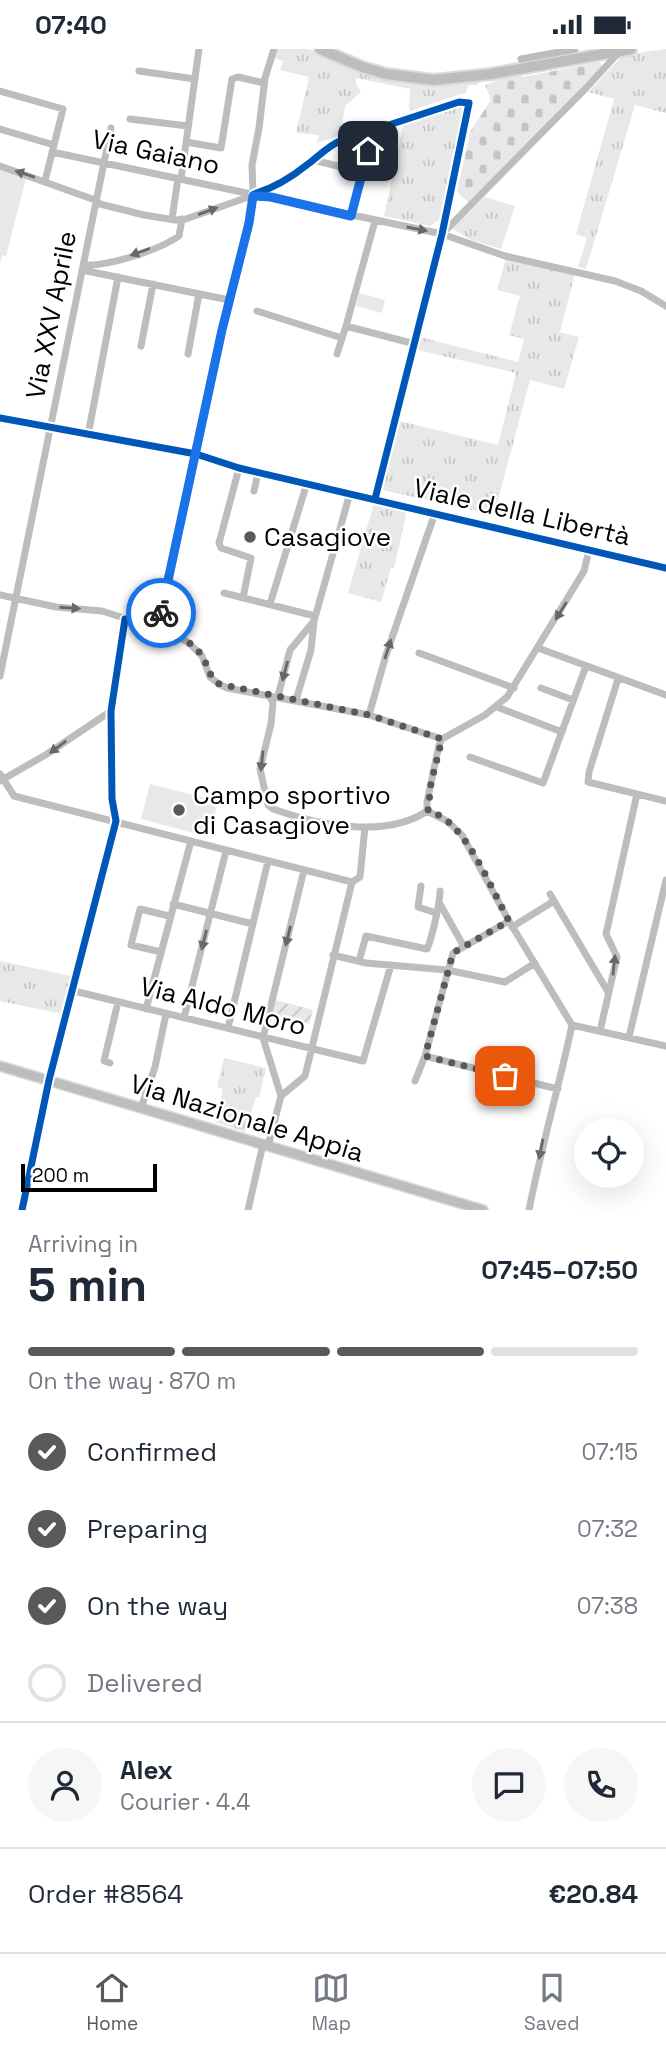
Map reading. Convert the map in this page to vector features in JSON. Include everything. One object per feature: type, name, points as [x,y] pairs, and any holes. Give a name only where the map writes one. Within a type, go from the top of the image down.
[{"type":"highway","points":[[320,49],[362,68],[434,80],[491,74],[631,49]]},
{"type":"main road","name":"Via Nazionale Appia","points":[[0,1066],[483,1210]]},
{"type":"street","points":[[173,219],[199,49]]},
{"type":"street","points":[[159,629],[229,300],[249,223],[253,195],[251,165],[259,128],[264,83],[274,49]]},
{"type":"street","points":[[522,59],[575,49]]},
{"type":"street","points":[[445,230],[622,49]]},
{"type":"street","points":[[139,71],[195,79]]},
{"type":"street","points":[[186,142],[221,148],[232,79],[238,77],[264,83]]},
{"type":"street","points":[[0,91],[63,109],[45,181]]},
{"type":"street","points":[[0,166],[100,204],[182,219],[269,190],[331,145],[459,102],[469,103],[445,230],[375,499]]},
{"type":"street","points":[[130,119],[188,126]]},
{"type":"street","name":"Via XXV Aprile","points":[[0,676],[111,128]]},
{"type":"street","name":"Via Gaiano","points":[[0,129],[103,163],[375,221],[445,230],[458,239],[505,256],[615,281],[641,291],[666,306]]},
{"type":"street","points":[[351,216],[373,129]]},
{"type":"street","points":[[313,160],[362,172]]},
{"type":"street","points":[[82,268],[107,264],[168,242],[179,236],[182,219]]},
{"type":"street","points":[[337,354],[375,221]]},
{"type":"street","points":[[82,268],[229,300]]},
{"type":"street","points":[[88,435],[118,277]]},
{"type":"street","points":[[141,345],[153,284]]},
{"type":"street","points":[[188,353],[200,294]]},
{"type":"street","points":[[257,311],[342,338]]},
{"type":"street","points":[[346,326],[415,344]]},
{"type":"street","name":"Viale della Libertà","points":[[0,418],[196,454],[258,473],[666,568]]},
{"type":"street","points":[[239,468],[219,540],[221,548],[234,549],[251,558],[243,598]]},
{"type":"street","points":[[254,491],[258,473]]},
{"type":"street","points":[[270,604],[307,483]]},
{"type":"street","points":[[296,700],[311,650],[314,618],[350,493]]},
{"type":"street","points":[[369,715],[386,655],[435,513]]},
{"type":"street","points":[[428,811],[429,791],[442,739],[497,707],[514,688],[584,571],[589,549]]},
{"type":"street","points":[[224,593],[314,618]]},
{"type":"street","points":[[0,595],[56,607],[102,611],[172,633],[189,643],[202,656],[210,677],[219,684],[369,715],[442,739]]},
{"type":"street","points":[[278,696],[290,650],[314,618]]},
{"type":"street","points":[[22,1210],[49,1080],[116,821],[113,804],[111,711],[125,619]]},
{"type":"street","points":[[538,648],[666,695]]},
{"type":"street","points":[[419,653],[514,688]]},
{"type":"street","points":[[470,757],[544,783],[586,666]]},
{"type":"street","points":[[618,679],[588,782],[666,801]]},
{"type":"street","points":[[541,688],[573,700]]},
{"type":"street","points":[[269,695],[273,703],[271,724],[260,769],[268,805],[281,812],[339,825],[365,827],[402,822],[428,811]]},
{"type":"street","points":[[497,707],[562,731]]},
{"type":"street","points":[[111,711],[47,754],[1,778],[14,796],[352,882]]},
{"type":"street","points":[[600,1031],[617,957],[606,934],[637,795]]},
{"type":"street","points":[[113,804],[127,821],[141,828]]},
{"type":"street","points":[[428,811],[447,821],[462,835],[510,924],[572,1025],[529,1210]]},
{"type":"street","points":[[248,1210],[281,1096],[305,1076],[352,882],[360,877],[365,827]]},
{"type":"street","points":[[146,1009],[191,841]]},
{"type":"street","points":[[184,1019],[226,851]]},
{"type":"street","points":[[228,1028],[268,861]]},
{"type":"street","points":[[281,1096],[263,1038],[304,870]]},
{"type":"street","points":[[629,1037],[666,880]]},
{"type":"street","points":[[421,886],[418,907],[436,913]]},
{"type":"street","points":[[359,961],[366,936],[427,950],[440,904],[440,891]]},
{"type":"street","points":[[415,1081],[425,1056],[453,953],[463,945],[510,924],[552,897],[609,993]]},
{"type":"street","points":[[173,904],[253,924]]},
{"type":"street","points":[[440,904],[463,945]]},
{"type":"street","points":[[161,952],[131,945],[140,909],[169,916]]},
{"type":"street","points":[[333,955],[359,961],[447,970],[505,982],[535,963]]},
{"type":"street","name":"Via Aldo Moro","points":[[74,991],[363,1061],[391,965]]},
{"type":"street","points":[[110,1063],[104,1061],[118,1002]]},
{"type":"street","points":[[141,1108],[155,1067],[166,1014]]},
{"type":"street","points":[[572,1025],[666,1046]]},
{"type":"street","points":[[425,1056],[558,1089]]},
{"type":"green space","points":[[277,49],[309,49],[380,77],[406,82],[480,82],[477,85],[469,85],[465,93],[409,111],[410,89],[356,78],[361,92],[345,106],[340,136],[317,143],[319,135],[296,133],[309,77],[280,70],[283,61],[274,58]]},
{"type":"green space","points":[[666,49],[666,113],[635,105],[586,269],[578,267],[587,238],[576,234],[614,99],[588,92],[623,55]]},
{"type":"green space","points":[[599,62],[602,66],[469,203],[457,192],[470,132],[491,100],[485,85],[516,74],[523,77]]},
{"type":"green space","points":[[455,106],[465,107],[439,220],[430,226],[384,216],[404,122]]},
{"type":"green space","points":[[0,170],[26,178],[6,256],[2,255],[0,264]]},
{"type":"green space","points":[[485,197],[515,206],[501,249],[471,240],[451,228]]},
{"type":"green space","points":[[506,258],[575,274],[560,332],[579,337],[564,389],[530,380],[494,515],[378,489],[395,420],[498,445],[516,373],[417,350],[420,337],[518,362],[524,339],[509,335],[520,296],[497,290]]},
{"type":"green space","points":[[359,293],[385,300],[382,313],[356,306]]},
{"type":"green space","points":[[374,503],[407,511],[394,568],[391,568],[381,602],[348,593]]},
{"type":"green space","name":"Campo sportivo di Casagiove","points":[[150,784],[218,801],[209,837],[141,819]]},
{"type":"green space","points":[[0,961],[71,976],[63,1014],[0,1001]]},
{"type":"green space","points":[[275,1000],[313,1010],[309,1024],[273,1014]]},
{"type":"green space","points":[[224,1058],[266,1068],[259,1097],[256,1097],[245,1132],[215,1122],[223,1089],[217,1087]]},
{"type":"cycle path","points":[[254,194],[289,178],[340,141],[459,102],[469,103],[442,234],[375,499]]},
{"type":"cycle path","points":[[0,418],[196,454],[239,468],[666,568]]},
{"type":"cycle path","points":[[22,1210],[49,1080],[116,821],[112,799],[111,711],[125,619]]},
{"type":"way so far","points":[[161,613],[159,629],[189,643],[202,656],[210,677],[227,688],[369,715],[442,739],[427,802],[428,811],[447,821],[462,835],[509,921],[453,953],[425,1056],[505,1076]]},
{"type":"place","name":"Casagiove","points":[[250,537]]},
{"type":"place","name":"Campo sportivo di Casagiove","points":[[179,810]]},
{"type":"route","points":[[161,613],[253,196],[271,197],[351,216],[368,151]]}]
